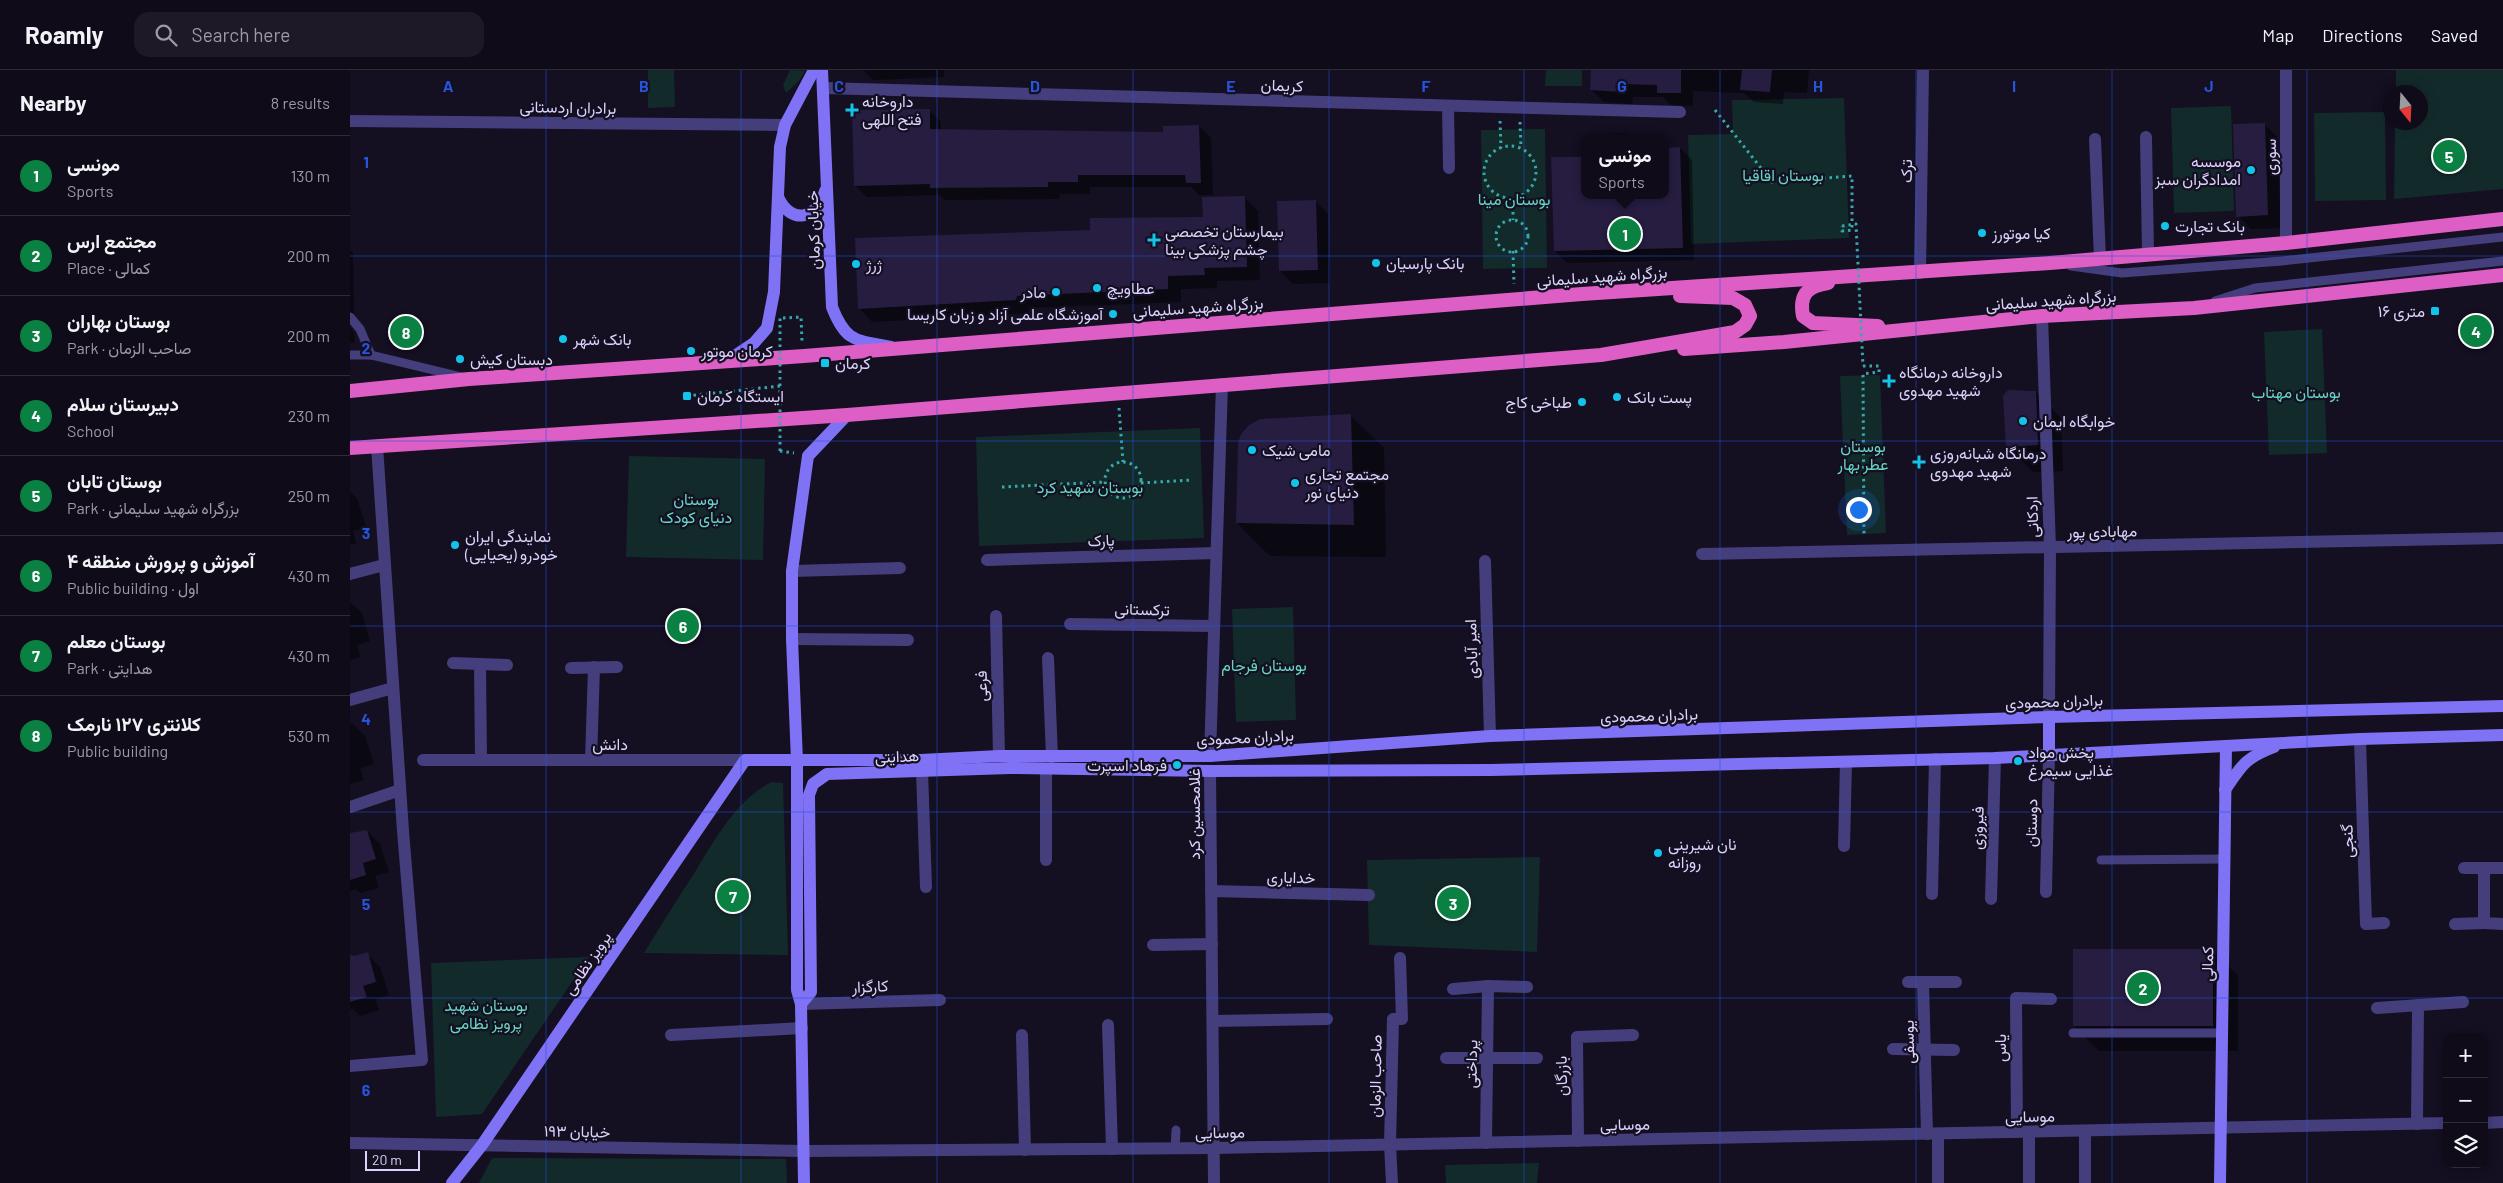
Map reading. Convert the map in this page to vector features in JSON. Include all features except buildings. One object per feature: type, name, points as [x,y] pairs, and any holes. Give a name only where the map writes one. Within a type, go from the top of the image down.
[{"type":"highway","name":"بزرگراه شهید سلیمانی","points":[[351,391],[469,379],[804,356],[1582,294],[2050,263],[2148,253],[2286,243],[2503,219]]},
{"type":"highway","points":[[1920,273],[1856,277],[1820,284],[1805,293],[1800,303],[1803,316],[1813,322],[1921,329]]},
{"type":"highway","name":"بزرگراه شهید سلیمانی","points":[[1600,355],[1784,342],[2042,316],[2194,308],[2503,275]]},
{"type":"highway","points":[[350,448],[847,415],[1600,355],[1735,332],[1745,325],[1750,316],[1745,305],[1733,298],[1582,294]]},
{"type":"highway","points":[[350,453],[377,446]]},
{"type":"main road","name":"خیابان کرمان","points":[[727,361],[754,343],[767,328],[774,292],[780,147],[786,125],[814,70]]},
{"type":"main road","name":"خیابان کرمان","points":[[822,70],[832,307],[840,328],[856,339],[896,348]]},
{"type":"main road","points":[[778,196],[783,207],[792,215],[806,216],[818,209],[827,186]]},
{"type":"main road","name":"هدایتی","points":[[804,1183],[802,1004],[797,990],[798,761],[792,639],[792,571],[808,456],[847,415]]},
{"type":"main road","name":"برادران محمودی","points":[[798,761],[921,760],[999,756],[1210,756],[1490,736],[2049,717],[2503,706]]},
{"type":"main road","points":[[2049,717],[2049,755]]},
{"type":"main road","name":"برادران محمودی","points":[[1210,771],[1491,770],[1935,760],[2360,739],[2503,735]]},
{"type":"main road","points":[[2225,790],[2243,762],[2259,753],[2286,743]]},
{"type":"main road","name":"کمالی","points":[[2220,1183],[2226,746]]},
{"type":"main road","name":"غلامحسین کرد","points":[[1210,756],[1210,771]]},
{"type":"main road","name":"دانش","points":[[745,760],[798,761]]},
{"type":"main road","name":"پرویز نظامی","points":[[452,1183],[482,1145],[745,760]]},
{"type":"main road","name":"هدایتی","points":[[802,1004],[811,992],[808,795],[814,784],[828,774],[1046,769],[1210,771]]},
{"type":"street","name":"ترک","points":[[1920,273],[1923,70]]},
{"type":"street","name":"سوری","points":[[2286,70],[2286,243]]},
{"type":"street","name":"کریمان","points":[[823,88],[1680,112]]},
{"type":"street","points":[[1448,106],[1449,168]]},
{"type":"street","name":"برادران اردستانی","points":[[350,121],[786,125]]},
{"type":"street","points":[[2095,138],[2100,258]]},
{"type":"street","points":[[2146,138],[2148,253]]},
{"type":"street","name":"اردکانی","points":[[2042,316],[2050,548],[2049,717]]},
{"type":"street","name":"غلامحسین کرد","points":[[1210,756],[1222,384]]},
{"type":"street","points":[[350,1066],[422,1060],[400,790],[377,446]]},
{"type":"street","name":"مهابادی پور","points":[[1702,554],[2503,538]]},
{"type":"street","name":"پارک","points":[[987,560],[1216,553]]},
{"type":"street","name":"امیر آبادی","points":[[1485,561],[1490,736]]},
{"type":"street","points":[[350,574],[384,564]]},
{"type":"street","points":[[792,571],[900,568]]},
{"type":"street","name":"فرعی","points":[[996,616],[999,756]]},
{"type":"street","name":"ترکستانی","points":[[1070,624],[1213,626]]},
{"type":"street","points":[[792,639],[908,640]]},
{"type":"street","points":[[1048,658],[1052,757]]},
{"type":"street","points":[[453,664],[506,665]]},
{"type":"street","points":[[480,665],[481,760]]},
{"type":"street","points":[[591,760],[594,667]]},
{"type":"street","points":[[571,668],[617,667]]},
{"type":"street","points":[[350,700],[393,688]]},
{"type":"street","name":"گنجی","points":[[2360,739],[2366,924],[2384,923]]},
{"type":"street","name":"دوستان","points":[[2046,892],[2049,755]]},
{"type":"street","name":"فیروزی","points":[[1991,899],[1995,758]]},
{"type":"street","name":"دانش","points":[[423,760],[745,760]]},
{"type":"street","points":[[1932,894],[1935,760]]},
{"type":"street","points":[[1844,846],[1846,762]]},
{"type":"street","points":[[1046,769],[1046,860]]},
{"type":"street","points":[[922,771],[926,887]]},
{"type":"street","name":"غلامحسین کرد","points":[[1210,771],[1214,1183]]},
{"type":"street","points":[[350,807],[400,790]]},
{"type":"street","points":[[2464,868],[2503,868]]},
{"type":"street","points":[[2484,868],[2484,923]]},
{"type":"street","name":"خدایاری","points":[[1211,891],[1369,895]]},
{"type":"street","points":[[2455,924],[2503,924]]},
{"type":"street","points":[[1153,945],[1212,944]]},
{"type":"street","name":"صاحب الزمان","points":[[1390,1145],[1393,1019],[1402,1019],[1400,958]]},
{"type":"street","points":[[1908,982],[1956,982]]},
{"type":"street","name":"یوسفی","points":[[1923,982],[1925,1049],[1938,1183]]},
{"type":"street","points":[[1453,989],[1488,986],[1527,987]]},
{"type":"street","name":"پرداختی","points":[[1486,1143],[1488,986]]},
{"type":"street","name":"یاس","points":[[2023,1132],[2016,998],[2051,999]]},
{"type":"street","name":"کارگزار","points":[[802,1004],[940,1000]]},
{"type":"street","points":[[2377,1008],[2462,1002]]},
{"type":"street","points":[[2417,1124],[2418,1005]]},
{"type":"street","points":[[1213,1021],[1327,1019]]},
{"type":"street","points":[[1108,1025],[1112,1149]]},
{"type":"street","points":[[672,1035],[802,1028]]},
{"type":"street","points":[[1022,1035],[1025,1150]]},
{"type":"street","name":"بازرگان","points":[[1578,1141],[1576,1037],[1633,1035]]},
{"type":"street","points":[[1893,1049],[1954,1050]]},
{"type":"street","points":[[1446,1058],[1537,1058]]},
{"type":"street","points":[[2488,1123],[2503,1122]]},
{"type":"street","name":"موسایی","points":[[804,1151],[1215,1148],[2443,1123]]},
{"type":"street","points":[[2085,1131],[2085,1183]]},
{"type":"street","points":[[2023,1132],[2028,1183]]},
{"type":"street","name":"خیابان ۱۹۳","points":[[350,1143],[804,1151]]},
{"type":"street","points":[[1390,1145],[1392,1183]]},
{"type":"lane","points":[[2050,263],[2122,273],[2282,261],[2503,237]]},
{"type":"lane","points":[[2194,308],[2255,288],[2503,261]]},
{"type":"lane","points":[[350,318],[360,330],[371,355]]},
{"type":"lane","points":[[350,355],[371,355],[469,379]]},
{"type":"lane","points":[[2101,860],[2224,859]]},
{"type":"lane","points":[[2072,1033],[2222,1033]]},
{"type":"lane","points":[[1175,1148],[1176,1130]]},
{"type":"path","points":[[1500,107],[1501,148]]},
{"type":"path","points":[[1520,108],[1521,148]]},
{"type":"path","points":[[1715,110],[1772,182],[1852,176],[1852,230],[1842,231],[1842,226],[1856,224],[1863,366],[1879,366],[1879,372],[1863,374],[1864,550]]},
{"type":"path","points":[[1515,146],[1531,155],[1535,162],[1536,178],[1528,192],[1513,198],[1495,194],[1484,180],[1485,162],[1490,154],[1501,148],[1515,146]]},
{"type":"path","points":[[1513,198],[1513,220]]},
{"type":"path","points":[[1513,220],[1523,224],[1528,233],[1526,243],[1513,251],[1500,245],[1496,236],[1500,226],[1513,220]]},
{"type":"path","points":[[1513,251],[1514,300]]},
{"type":"path","points":[[785,451],[780,451],[780,318],[801,317],[804,356]]},
{"type":"path","points":[[688,396],[780,386]]},
{"type":"path","points":[[1118,393],[1123,462]]},
{"type":"path","points":[[1116,462],[1131,462],[1141,473],[1140,488],[1130,498],[1115,498],[1105,487],[1105,482],[1106,472],[1116,462]]},
{"type":"path","points":[[1140,483],[1192,480]]},
{"type":"path","points":[[1002,487],[1105,482]]},
{"type":"green space","points":[[648,70],[674,70],[675,107],[648,108]]},
{"type":"green space","points":[[790,70],[805,71],[799,81],[786,93],[783,85]]},
{"type":"green space","points":[[1546,70],[1582,70],[1582,86],[1545,86]]},
{"type":"green space","points":[[2396,70],[2503,70],[2503,189],[2394,199],[2395,130],[2428,130],[2428,85],[2396,85]]},
{"type":"green space","name":"بوستان اقاقیا","points":[[1844,98],[1849,238],[1691,244],[1688,135],[1733,134],[1732,100]]},
{"type":"green space","points":[[2231,106],[2234,211],[2174,213],[2171,108]]},
{"type":"green space","points":[[2383,112],[2383,130],[2385,130],[2386,200],[2315,201],[2314,113]]},
{"type":"green space","name":"بوستان مینا","points":[[1545,129],[1547,268],[1483,269],[1481,130]]},
{"type":"green space","name":"بوستان مهتاب","points":[[2322,329],[2327,453],[2269,455],[2264,332]]},
{"type":"green space","name":"بوستان عطر بهار","points":[[1880,375],[1886,533],[1847,535],[1840,376]]},
{"type":"green space","name":"بوستان شهید کرد","points":[[1200,428],[1204,538],[979,546],[976,437]]},
{"type":"green space","name":"بوستان دنیای کودک","points":[[629,456],[765,459],[763,560],[626,557]]},
{"type":"green space","name":"بوستان فرجام","points":[[1293,607],[1296,720],[1236,722],[1232,609]]},
{"type":"green space","points":[[771,782],[783,783],[788,955],[644,953],[726,823],[746,800]]},
{"type":"green space","points":[[1540,857],[1537,952],[1369,945],[1367,860]]},
{"type":"green space","name":"بوستان شهید پرویز نظامی","points":[[589,957],[482,1114],[436,1117],[431,963]]},
{"type":"green space","points":[[492,1158],[786,1159],[787,1183],[479,1183]]},
{"type":"green space","points":[[1539,1163],[1537,1183],[1446,1183],[1445,1165]]},
{"type":"place","name":"داروخانه فتح اللهی","points":[[852,110]]},
{"type":"place","name":"بوستان تابان","points":[[2449,156]]},
{"type":"place","name":"موسسه امدادگران سبز","points":[[2251,170]]},
{"type":"place","name":"بانک تجارت","points":[[2165,226]]},
{"type":"place","name":"کیا موتورز","points":[[1982,233]]},
{"type":"place","name":"مونسی","points":[[1625,234]]},
{"type":"place","name":"بیمارستان تخصصی چشم پزشکی بینا","points":[[1154,240]]},
{"type":"place","name":"بانک پارسیان","points":[[1376,263]]},
{"type":"place","name":"ژرژ","points":[[856,264]]},
{"type":"place","name":"عطاویچ","points":[[1097,288]]},
{"type":"place","name":"مادر","points":[[1056,292]]},
{"type":"place","name":"۱۶ متری","points":[[2435,311]]},
{"type":"place","name":"آموزشگاه علمی آزاد و زبان کاریسا","points":[[1113,314]]},
{"type":"place","name":"دبیرستان سلام","points":[[2476,331]]},
{"type":"place","name":"کلانتری ۱۲۷ نارمک","points":[[406,332]]},
{"type":"place","name":"بانک شهر","points":[[563,339]]},
{"type":"place","name":"کرمان موتور","points":[[691,351]]},
{"type":"place","name":"دبستان کیش","points":[[460,359]]},
{"type":"place","name":"کرمان","points":[[825,363]]},
{"type":"place","name":"داروخانه درمانگاه شهید مهدوی","points":[[1889,381]]},
{"type":"place","name":"ایستگاه کرمان","points":[[687,396]]},
{"type":"place","name":"پست بانک","points":[[1617,397]]},
{"type":"place","name":"طباخی کاج","points":[[1582,402]]},
{"type":"place","name":"خوابگاه ایمان","points":[[2023,421]]},
{"type":"place","name":"مامی شیک","points":[[1252,450]]},
{"type":"place","name":"درمانگاه شبانه‌روزی شهید مهدوی","points":[[1919,462]]},
{"type":"place","name":"مجتمع تجاری دنیای نور","points":[[1295,483]]},
{"type":"place","name":"نمایندگی ایران خودرو (یحیایی)","points":[[455,545]]},
{"type":"place","name":"آموزش و پرورش منطقه ۴","points":[[683,626]]},
{"type":"place","name":"پخش مواد غذایی سیمرغ","points":[[2018,761]]},
{"type":"place","name":"فرهاد اسپرت","points":[[1177,765]]},
{"type":"place","name":"نان شیرینی روزانه","points":[[1658,853]]},
{"type":"place","name":"بوستان معلم","points":[[733,896]]},
{"type":"place","name":"بوستان بهاران","points":[[1453,903]]},
{"type":"place","name":"مجتمع ارس","points":[[2143,988]]}]
